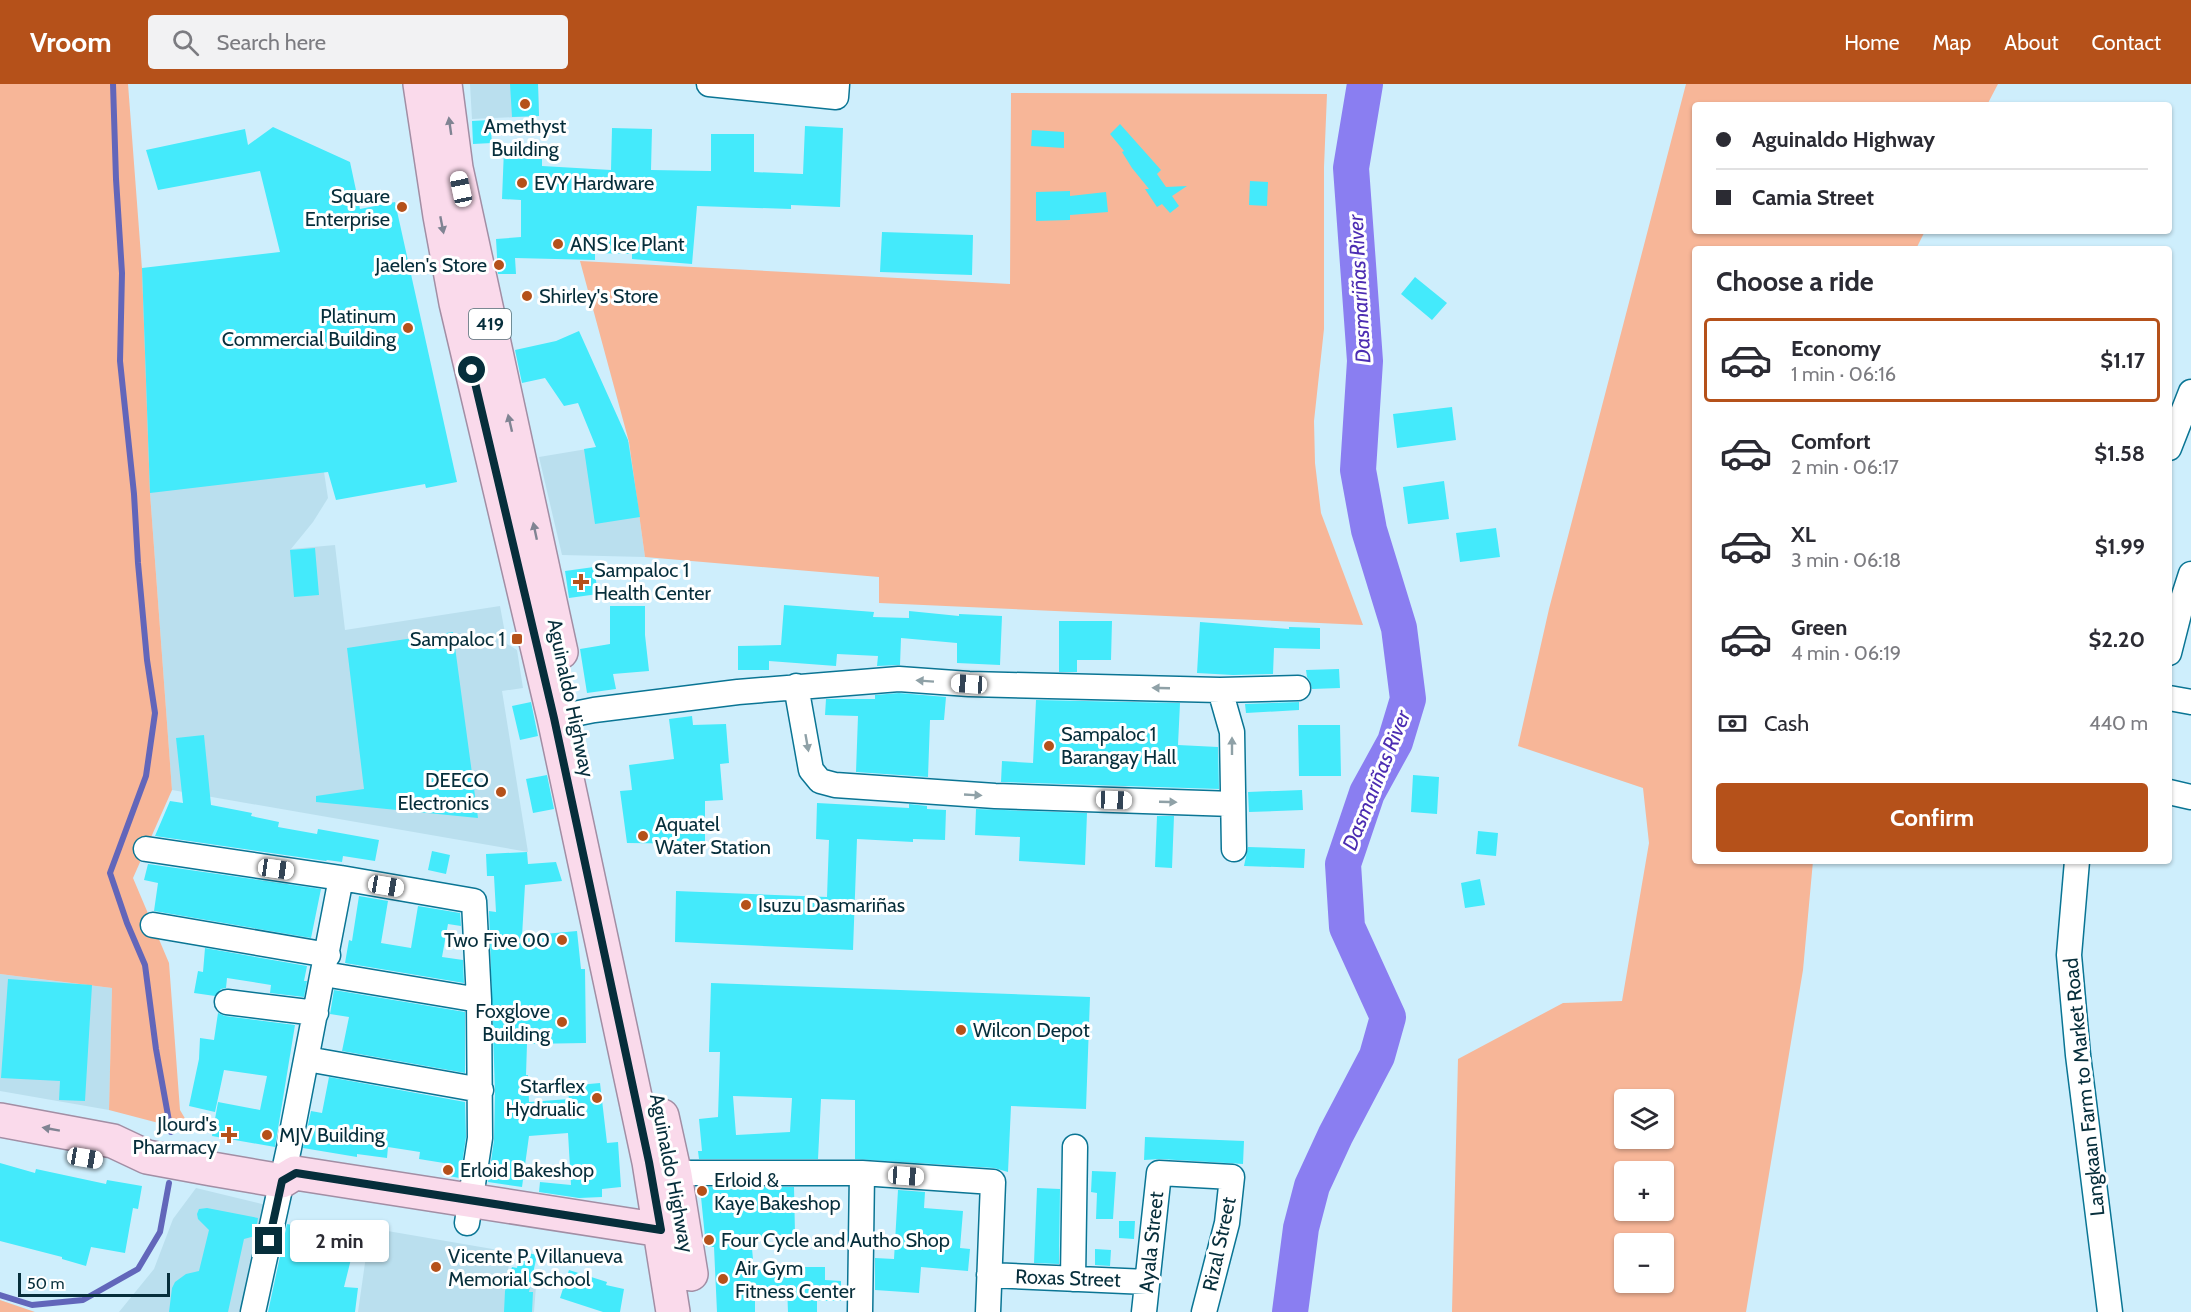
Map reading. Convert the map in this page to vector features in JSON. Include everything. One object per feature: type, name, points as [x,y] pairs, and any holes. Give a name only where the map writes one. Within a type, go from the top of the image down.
[{"type":"main road","name":"Aguinaldo Highway","points":[[420,84],[444,169],[564,716],[675,1175],[670,1241],[673,1312]]},
{"type":"main road","name":"Aguinaldo Highway","points":[[444,169],[445,84]]},
{"type":"main road","name":"Aguinaldo Highway","points":[[564,716],[646,1151],[670,1241],[695,1312]]},
{"type":"main road","points":[[0,1120],[113,1141],[147,1157],[282,1181],[293,1194],[469,1212],[670,1241]]},
{"type":"main road","points":[[0,1142],[106,1162],[147,1157]]},
{"type":"street","points":[[720,84],[836,97],[837,84]]},
{"type":"street","points":[[2172,440],[2191,392]]},
{"type":"street","points":[[2172,639],[2180,601],[2191,574]]},
{"type":"street","points":[[564,716],[796,686],[899,679],[969,684],[1220,690],[1298,688]]},
{"type":"street","points":[[796,686],[811,770],[820,781],[835,785],[976,795],[1233,804]]},
{"type":"street","points":[[1220,690],[1232,732],[1234,849]]},
{"type":"street","points":[[2172,699],[2191,702]]},
{"type":"street","points":[[2172,793],[2191,796]]},
{"type":"street","points":[[146,849],[341,878],[474,901],[481,1090],[480,1138],[469,1212]]},
{"type":"street","name":"Langkaan Farm to Market Road","points":[[2078,864],[2069,955],[2078,1055],[2109,1312]]},
{"type":"street","points":[[253,1312],[307,1059],[341,878]]},
{"type":"street","points":[[153,925],[479,1000]]},
{"type":"street","points":[[227,1002],[316,1013]]},
{"type":"street","points":[[307,1059],[481,1090]]},
{"type":"street","points":[[1073,1279],[1075,1146]]},
{"type":"street","points":[[675,1175],[690,1173],[862,1173],[993,1182],[987,1312]]},
{"type":"street","points":[[860,1312],[862,1173]]},
{"type":"street","name":"Ayala Street","points":[[1144,1312],[1159,1173]]},
{"type":"street","name":"Rizal Street","points":[[1159,1173],[1232,1177],[1227,1223],[1204,1312]]},
{"type":"street","name":"Roxas Street","points":[[989,1275],[1147,1282]]},
{"type":"shaded area","points":[[0,84],[128,84],[142,269],[150,493],[172,790],[133,878],[169,963],[180,1110],[193,1132],[109,1110],[112,988],[0,974]]},
{"type":"shaded area","points":[[470,84],[538,84],[539,116],[472,119]]},
{"type":"shaded area","points":[[1686,84],[1998,84],[1989,102],[1692,102],[1692,234],[1924,234],[1918,246],[1692,246],[1692,864],[1813,864],[1803,970],[1746,1312],[1452,1312],[1458,1059],[1563,1003],[1622,1001],[1649,843],[1643,788],[1518,746],[1549,609]]},
{"type":"shaded area","points":[[1011,93],[1327,94],[1324,167],[1324,329],[1314,421],[1315,463],[1321,513],[1363,625],[879,603],[879,577],[645,557],[629,442],[580,261],[1010,284]]},
{"type":"shaded area","points":[[276,253],[328,498],[313,522],[291,549],[335,545],[345,630],[500,606],[507,644],[517,650],[523,688],[502,691],[528,852],[172,790],[150,493],[142,269]]},
{"type":"shaded area","points":[[629,442],[645,557],[562,555],[539,457]]},
{"type":"shaded area","points":[[0,974],[112,988],[109,1110],[0,1091]]},
{"type":"shaded area","points":[[196,1188],[270,1206],[247,1312],[119,1312],[154,1269],[173,1219]]},
{"type":"shaded area","name":"Vicente P. Villanueva Memorial School","points":[[370,1228],[510,1252],[507,1282],[536,1286],[534,1312],[358,1312]]},
{"type":"shaded area","points":[[0,1300],[35,1312],[0,1312]]},
{"type":"building","name":"Amethyst Building","points":[[510,84],[538,84],[539,116],[512,117]]},
{"type":"building","points":[[490,120],[492,143],[473,144],[472,121]]},
{"type":"building","points":[[1120,124],[1161,170],[1157,174],[1166,187],[1187,186],[1172,196],[1179,206],[1170,213],[1162,204],[1157,207],[1145,189],[1149,189],[1110,134]]},
{"type":"building","points":[[805,126],[843,128],[840,207],[791,205],[791,209],[697,206],[692,264],[632,259],[632,254],[595,253],[595,260],[515,258],[516,274],[498,274],[496,239],[521,237],[521,200],[502,199],[504,149],[542,150],[542,166],[611,170],[612,128],[652,129],[651,170],[711,171],[711,134],[754,134],[754,172],[803,174]]},
{"type":"building","points":[[273,127],[350,162],[360,209],[395,202],[457,482],[426,488],[425,484],[336,500],[328,472],[150,493],[142,268],[280,252],[260,171],[158,190],[146,150],[245,129],[248,145]]},
{"type":"building","points":[[1032,130],[1064,132],[1064,148],[1031,146]]},
{"type":"building","points":[[1250,181],[1268,182],[1267,206],[1249,205]]},
{"type":"building","points":[[1070,191],[1070,196],[1106,192],[1108,212],[1070,215],[1070,220],[1036,221],[1036,192]]},
{"type":"building","points":[[882,232],[973,235],[972,275],[880,272]]},
{"type":"building","points":[[1415,277],[1447,303],[1432,320],[1401,294]]},
{"type":"building","points":[[579,331],[628,440],[640,517],[595,524],[584,449],[596,447],[578,403],[564,406],[545,378],[522,383],[515,350],[556,341]]},
{"type":"building","points":[[1452,407],[1456,440],[1397,448],[1393,414]]},
{"type":"building","points":[[1444,481],[1449,519],[1408,524],[1403,487]]},
{"type":"building","points":[[1496,528],[1500,557],[1460,562],[1456,533]]},
{"type":"building","points":[[315,548],[319,595],[294,597],[290,550]]},
{"type":"building","name":"Sampaloc 1 Health Center","points":[[594,567],[598,594],[569,598],[565,571]]},
{"type":"building","points":[[784,605],[874,612],[873,617],[909,618],[909,611],[959,616],[959,614],[1002,616],[1000,665],[957,663],[957,643],[901,638],[900,665],[877,666],[878,656],[837,654],[836,666],[769,661],[769,670],[738,670],[738,646],[781,645]]},
{"type":"building","points":[[610,606],[645,606],[649,671],[613,674],[616,689],[587,693],[580,649],[610,644]]},
{"type":"building","points":[[1059,621],[1112,621],[1111,660],[1077,660],[1077,672],[1059,672]]},
{"type":"building","points":[[1200,622],[1289,629],[1289,627],[1320,628],[1320,649],[1274,648],[1273,674],[1197,673]]},
{"type":"building","points":[[453,632],[478,818],[316,802],[316,796],[364,789],[347,648]]},
{"type":"building","points":[[1339,669],[1340,688],[1312,689],[1306,670]]},
{"type":"building","points":[[899,693],[946,697],[944,720],[930,720],[928,777],[856,772],[858,716],[825,715],[826,699],[875,699],[875,695]]},
{"type":"building","points":[[1036,700],[1180,703],[1178,745],[1218,747],[1219,789],[1001,782],[1002,761],[1033,763]]},
{"type":"building","points":[[531,702],[538,736],[520,740],[512,706]]},
{"type":"building","points":[[1299,702],[1299,710],[1246,713],[1245,704]]},
{"type":"building","points":[[692,716],[693,725],[726,724],[729,763],[720,764],[723,800],[705,801],[705,844],[627,843],[620,791],[632,790],[629,765],[674,759],[669,719]]},
{"type":"building","points":[[1298,725],[1340,725],[1341,776],[1299,776]]},
{"type":"building","points":[[204,735],[211,805],[252,813],[251,816],[279,822],[278,827],[317,834],[318,829],[379,840],[375,861],[343,856],[342,862],[326,861],[155,836],[170,801],[183,803],[176,738]]},
{"type":"building","points":[[547,775],[554,809],[533,813],[526,779]]},
{"type":"building","points":[[1413,775],[1439,777],[1437,814],[1411,812]]},
{"type":"building","points":[[1302,790],[1303,810],[1249,812],[1248,792]]},
{"type":"building","points":[[817,803],[909,808],[909,804],[927,806],[927,809],[946,810],[945,840],[913,839],[913,842],[857,839],[853,950],[675,942],[676,891],[827,897],[829,840],[816,839]]},
{"type":"building","points":[[976,809],[1087,813],[1085,865],[1019,861],[1020,837],[975,835]]},
{"type":"building","points":[[1157,816],[1174,816],[1172,868],[1155,867]]},
{"type":"building","points":[[1478,831],[1498,833],[1496,856],[1476,854]]},
{"type":"building","points":[[1248,847],[1305,849],[1304,868],[1244,866]]},
{"type":"building","points":[[432,851],[450,855],[446,874],[428,870]]},
{"type":"building","points":[[527,852],[528,864],[556,862],[562,881],[525,885],[522,936],[577,931],[581,969],[585,969],[586,1043],[527,1044],[526,1075],[528,1075],[529,1102],[569,1099],[567,1086],[600,1083],[607,1143],[618,1142],[621,1187],[602,1189],[602,1197],[579,1198],[539,1192],[540,1182],[571,1185],[568,1133],[529,1136],[522,1187],[488,1182],[494,1140],[495,1092],[489,911],[496,912],[494,876],[487,876],[486,854]]},
{"type":"building","points":[[148,864],[321,889],[311,938],[154,911],[158,883],[144,880]]},
{"type":"building","points":[[1480,879],[1485,905],[1465,908],[1461,883]]},
{"type":"building","points":[[359,896],[388,901],[381,943],[411,948],[418,906],[460,913],[461,926],[448,924],[442,957],[463,960],[464,983],[345,963],[349,940],[352,941]]},
{"type":"building","points":[[205,948],[307,966],[304,997],[270,993],[271,985],[227,978],[226,988],[221,989],[215,996],[194,993],[198,971],[203,972]]},
{"type":"building","points":[[8,979],[92,985],[85,1101],[59,1100],[60,1081],[1,1078]]},
{"type":"building","points":[[711,983],[1090,997],[1086,1109],[1011,1106],[1008,1172],[994,1168],[855,1159],[855,1100],[821,1099],[818,1159],[699,1159],[698,1151],[702,1151],[699,1119],[718,1117],[720,1052],[709,1052]],"holes":[[[733,1096],[792,1098],[790,1132],[736,1135]]]},
{"type":"building","points":[[334,990],[465,1012],[465,1073],[342,1051],[349,1017],[330,1014]]},
{"type":"building","points":[[218,1013],[225,1016],[295,1025],[275,1147],[212,1136],[218,1102],[260,1110],[267,1076],[224,1070],[215,1112],[189,1106],[199,1059],[200,1038],[214,1040]]},
{"type":"building","points":[[329,1077],[465,1102],[466,1137],[460,1178],[448,1176],[450,1164],[419,1159],[420,1152],[388,1147],[387,1158],[357,1154],[357,1157],[303,1148],[311,1111],[322,1113]]},
{"type":"building","points":[[1145,1137],[1244,1141],[1243,1164],[1144,1160]]},
{"type":"building","points":[[0,1163],[35,1173],[36,1169],[106,1184],[107,1180],[142,1186],[138,1209],[133,1208],[125,1253],[91,1247],[86,1266],[62,1259],[62,1257],[0,1241]]},
{"type":"building","points":[[1092,1171],[1116,1172],[1113,1219],[1096,1219],[1097,1193],[1091,1192]]},
{"type":"building","points":[[700,1187],[794,1187],[795,1234],[751,1238],[754,1270],[825,1267],[825,1280],[841,1281],[841,1301],[817,1301],[817,1312],[788,1312],[787,1286],[755,1289],[755,1312],[717,1312],[714,1247],[706,1247]]},
{"type":"building","points":[[1037,1188],[1060,1189],[1059,1264],[1034,1263]]},
{"type":"building","points":[[898,1190],[925,1192],[924,1208],[963,1211],[960,1248],[970,1249],[968,1271],[921,1267],[919,1293],[875,1290],[875,1258],[894,1259]]},
{"type":"building","points":[[207,1208],[258,1218],[255,1236],[244,1239],[228,1312],[169,1312],[175,1282],[186,1274],[199,1271],[209,1230],[198,1219],[197,1214],[199,1209]]},
{"type":"building","points":[[326,1220],[341,1224],[337,1243],[354,1247],[344,1287],[358,1288],[355,1312],[268,1312],[287,1224],[324,1231]]},
{"type":"building","points":[[1119,1221],[1135,1221],[1134,1239],[1119,1238]]},
{"type":"building","points":[[1095,1249],[1111,1250],[1110,1266],[1095,1265]]},
{"type":"building","points":[[520,1251],[537,1255],[529,1292],[533,1292],[532,1312],[504,1312],[505,1291],[512,1267],[517,1268]]},
{"type":"building","points":[[569,1270],[607,1282],[606,1285],[624,1289],[620,1312],[603,1312],[560,1298]]},
{"type":"waterway","points":[[113,84],[122,273],[120,361],[134,494],[147,660],[155,713],[146,776],[110,873],[127,923],[145,965],[156,1049],[171,1132]]},
{"type":"waterway","name":"Dasmariñas River","points":[[1290,1312],[1301,1228],[1312,1186],[1377,1056],[1388,1017],[1347,927],[1343,864],[1367,793],[1395,742],[1408,699],[1399,628],[1369,530],[1358,470],[1365,361],[1351,168],[1365,84]]},
{"type":"waterway","points":[[0,1295],[32,1305],[83,1300],[138,1269],[160,1232],[169,1183]]},
{"type":"place","name":"Amethyst Building","points":[[525,104]]},
{"type":"place","name":"EVY Hardware","points":[[522,183]]},
{"type":"place","name":"Square Enterprise","points":[[402,207]]},
{"type":"place","name":"ANS Ice Plant","points":[[558,244]]},
{"type":"place","name":"Jaelen's Store","points":[[499,265]]},
{"type":"place","name":"Shirley's Store","points":[[527,296]]},
{"type":"place","name":"Platinum Commercial Building","points":[[408,328]]},
{"type":"place","name":"Sampaloc 1 Health Center","points":[[581,582]]},
{"type":"place","name":"Sampaloc 1","points":[[517,639]]},
{"type":"place","name":"Sampaloc 1 Barangay Hall","points":[[1049,746]]},
{"type":"place","name":"DEECO Electronics","points":[[501,792]]},
{"type":"place","name":"Aquatel Water Station","points":[[643,836]]},
{"type":"place","name":"Isuzu Dasmariñas","points":[[746,905]]},
{"type":"place","name":"Two Five 00","points":[[562,940]]},
{"type":"place","name":"Foxglove Building","points":[[562,1022]]},
{"type":"place","name":"Wilcon Depot","points":[[961,1030]]},
{"type":"place","name":"Starflex Hydrualic","points":[[597,1098]]},
{"type":"place","name":"Jlourd's Pharmacy","points":[[229,1135]]},
{"type":"place","name":"MJV Building","points":[[267,1135]]},
{"type":"place","name":"Erloid Bakeshop","points":[[448,1170]]},
{"type":"place","name":"Erloid & Kaye Bakeshop","points":[[702,1191]]},
{"type":"place","name":"Four Cycle and Autho Shop","points":[[709,1240]]},
{"type":"place","name":"Vicente P. Villanueva Memorial School","points":[[436,1267]]},
{"type":"place","name":"Air Gym Fitness Center","points":[[723,1279]]},
{"type":"route","points":[[269,1241],[282,1181],[296,1173],[661,1230],[649,1162],[554,718],[472,370]]}]
